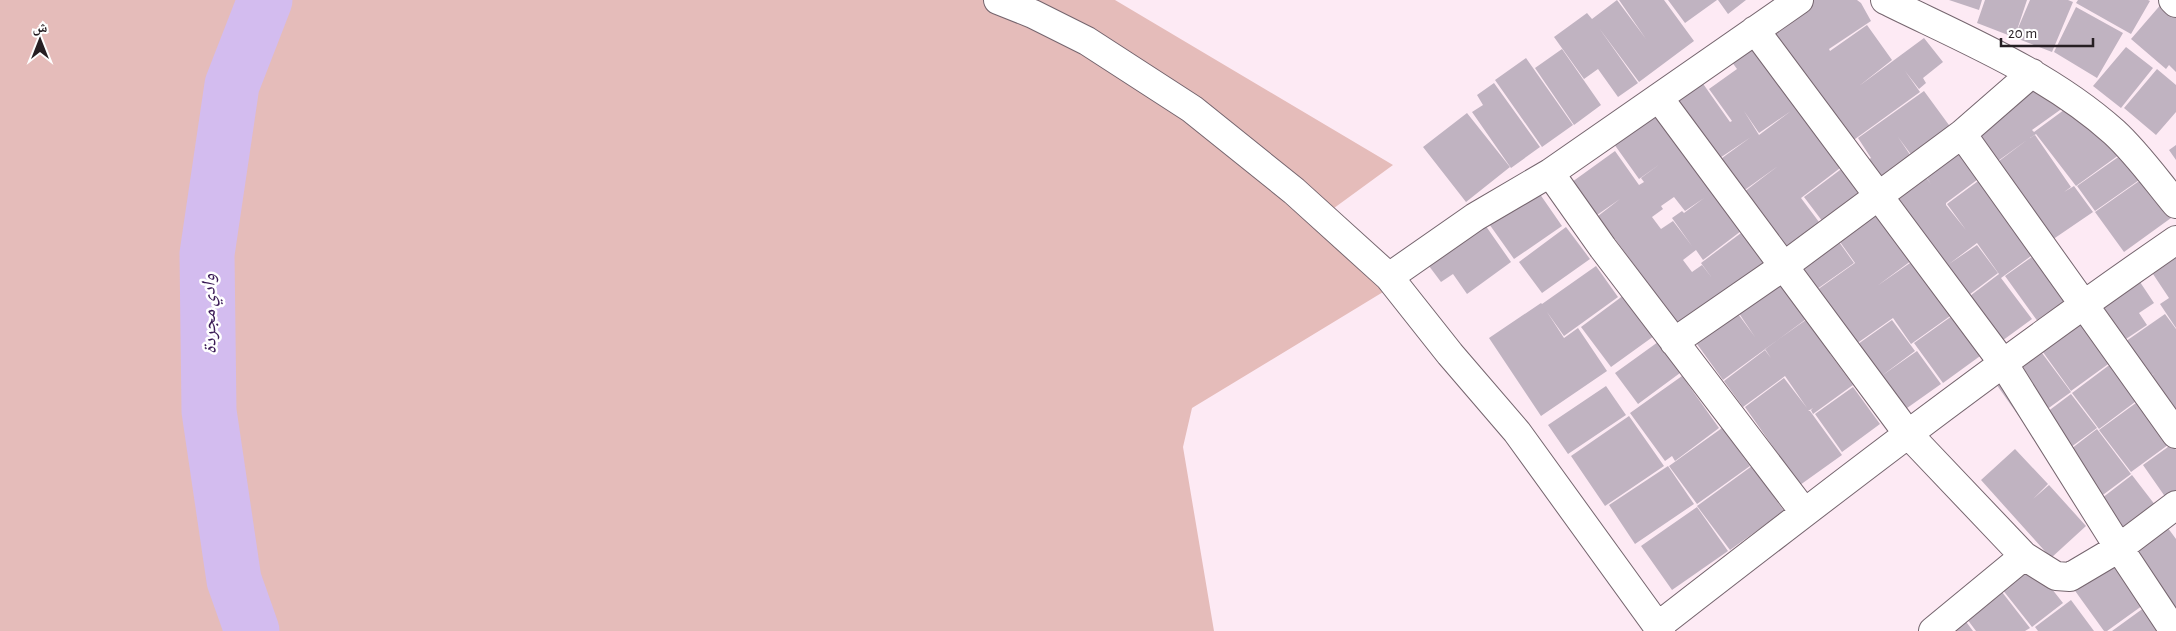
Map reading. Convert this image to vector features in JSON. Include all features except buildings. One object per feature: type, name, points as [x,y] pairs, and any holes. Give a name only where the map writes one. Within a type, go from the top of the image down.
[{"type":"street","points":[[998,0],[1033,14],[1087,42],[1192,109],[1286,185],[1389,278],[1450,354],[1517,432],[1659,629],[1804,512],[2083,304],[2176,240]]},
{"type":"street","points":[[1389,278],[1474,217],[1550,173],[1799,0]]},
{"type":"street","points":[[1885,0],[2032,73],[2089,111],[2116,134],[2176,204]]},
{"type":"street","points":[[2173,0],[2176,3]]},
{"type":"street","points":[[1755,30],[2004,363],[2119,548],[2174,631]]},
{"type":"street","points":[[1674,342],[1784,266],[1962,134],[2032,73]]},
{"type":"street","points":[[1659,98],[1908,434],[2024,556],[2056,576],[2070,577],[2119,548],[2176,505]]},
{"type":"street","points":[[1962,134],[2176,434]]},
{"type":"street","points":[[1550,173],[1602,248],[1804,512]]},
{"type":"street","points":[[1933,631],[2024,556]]},
{"type":"shaded area","points":[[0,0],[1115,0],[1393,165],[1319,219],[1388,289],[1192,408],[1183,447],[1214,631],[0,631]]},
{"type":"waterway","name":"وادي مجردة","points":[[252,631],[234,580],[209,411],[207,254],[232,85],[265,0]]}]
